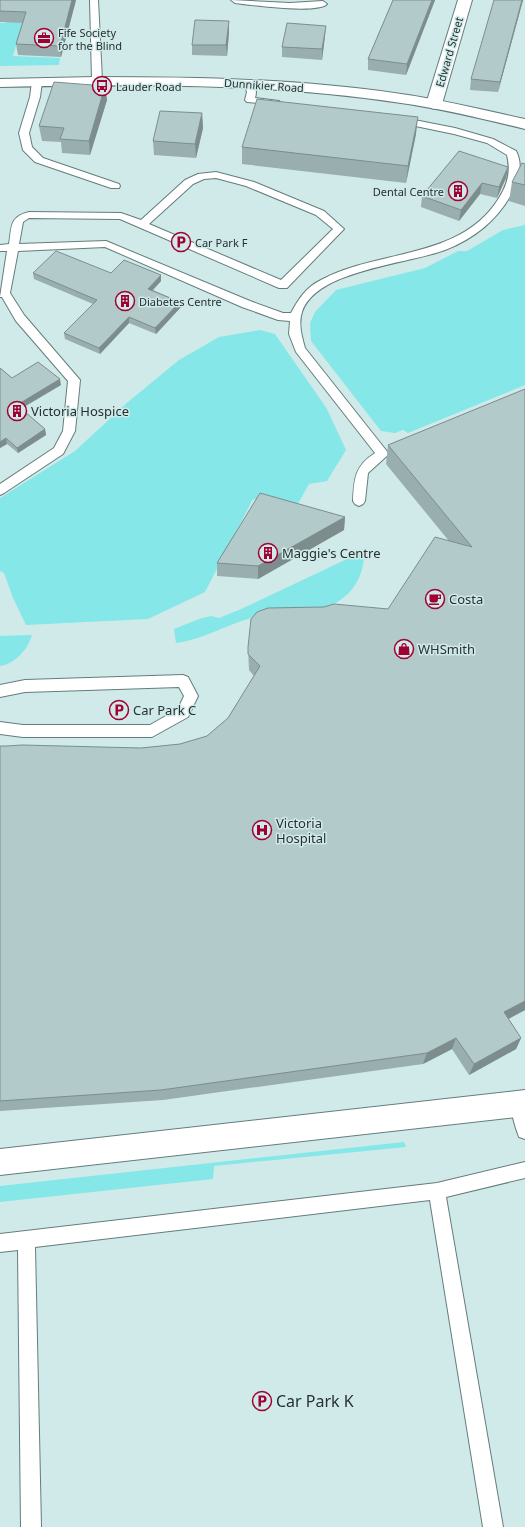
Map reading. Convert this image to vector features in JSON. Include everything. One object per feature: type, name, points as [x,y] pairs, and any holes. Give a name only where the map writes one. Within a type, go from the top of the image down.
[{"type":"street","name":"Edward Street","points":[[434,104],[465,0]]},
{"type":"street","name":"Dunnikier Road","points":[[0,83],[97,80],[249,84],[333,90],[434,104],[525,124]]},
{"type":"street","points":[[0,1162],[522,1103]]},
{"type":"lane","points":[[94,0],[97,80]]},
{"type":"lane","points":[[235,0],[272,6],[300,7],[323,4]]},
{"type":"lane","points":[[37,82],[35,97],[24,133],[27,148],[39,160],[115,186]]},
{"type":"lane","points":[[249,84],[252,92],[250,100],[285,104]]},
{"type":"lane","points":[[383,454],[300,348],[295,334],[295,317],[301,304],[310,292],[329,279],[433,250],[464,236],[491,216],[507,195],[515,168],[512,153],[490,141],[455,131],[388,118]]},
{"type":"lane","points":[[0,490],[59,451],[69,431],[74,380],[20,318],[3,293],[14,248],[18,221],[22,217],[29,214],[121,216],[142,225],[282,285],[340,228],[320,213],[250,184],[216,175],[202,176],[189,182],[142,225]]},
{"type":"lane","points":[[0,248],[106,244],[246,304],[282,317],[295,317]]},
{"type":"lane","points":[[359,501],[360,476],[368,464],[395,448]]},
{"type":"lane","points":[[0,691],[25,686],[183,681],[191,696],[184,713],[152,730],[23,731],[0,728]]},
{"type":"lane","points":[[522,1103],[525,1131]]},
{"type":"lane","points":[[0,1243],[437,1191],[525,1170]]},
{"type":"lane","points":[[437,1191],[493,1527]]},
{"type":"lane","points":[[26,1240],[31,1527]]},
{"type":"shaded area","points":[[11,9],[27,9],[13,56],[60,58],[59,65],[0,66],[0,23],[6,23]]},
{"type":"shaded area","points":[[525,225],[525,385],[408,433],[403,430],[395,433],[381,431],[311,341],[310,323],[315,312],[336,290],[425,268],[458,251],[467,251],[503,230]]},
{"type":"shaded area","points":[[260,330],[275,334],[327,409],[346,450],[327,481],[309,484],[294,511],[253,499],[205,592],[148,619],[26,625],[13,598],[4,573],[0,571],[0,498],[75,451],[128,402],[179,360],[219,337]]},
{"type":"shaded area","points":[[364,551],[362,570],[355,586],[343,599],[335,603],[320,609],[258,616],[232,624],[205,636],[176,643],[174,629],[199,619],[211,616],[219,618],[239,610]]},
{"type":"shaded area","points":[[32,635],[24,650],[16,659],[6,665],[0,666],[0,636]]},
{"type":"shaded area","points":[[404,1142],[406,1147],[214,1166],[213,1179],[0,1202],[0,1186]]},
{"type":"building","name":"Fife Society for the Blind","points":[[0,0],[72,0],[60,46],[16,44],[26,12],[0,11]]},
{"type":"building","points":[[393,0],[432,0],[407,64],[368,59]]},
{"type":"building","points":[[494,0],[522,0],[500,82],[471,79]]},
{"type":"building","points":[[195,20],[229,21],[226,45],[192,45]]},
{"type":"building","points":[[287,23],[326,26],[322,49],[282,47]]},
{"type":"building","points":[[54,82],[105,86],[89,141],[60,139],[64,128],[39,126]]},
{"type":"building","points":[[257,99],[418,117],[408,166],[242,147]]},
{"type":"building","points":[[160,111],[202,113],[195,144],[153,141]]},
{"type":"building","name":"Dental Centre","points":[[459,151],[508,167],[499,187],[482,183],[461,210],[422,196]]},
{"type":"building","points":[[522,163],[525,164],[525,185],[512,182]]},
{"type":"building","name":"Diabetes Centre","points":[[56,251],[111,273],[124,260],[161,275],[148,289],[180,302],[155,328],[129,317],[99,348],[64,333],[97,300],[33,273]]},
{"type":"building","name":"Victoria Hospice","points":[[38,362],[60,379],[17,405],[45,429],[17,448],[6,438],[0,442],[0,368],[12,378]]},
{"type":"building","points":[[525,389],[525,1001],[504,1012],[521,1038],[474,1064],[456,1038],[427,1053],[161,1090],[0,1101],[0,746],[22,745],[141,748],[180,744],[207,736],[228,718],[260,666],[248,654],[251,619],[257,612],[268,608],[324,607],[334,604],[388,609],[435,537],[472,547],[388,445]]},
{"type":"building","name":"Maggie's Centre","points":[[260,493],[345,517],[258,566],[217,563]]},
{"type":"place","name":"Fife Society for the Blind","points":[[44,38]]},
{"type":"place","name":"Lauder Road","points":[[102,86]]},
{"type":"place","name":"Dental Centre","points":[[458,191]]},
{"type":"place","name":"Car Park F","points":[[181,242]]},
{"type":"place","name":"Diabetes Centre","points":[[125,301]]},
{"type":"place","name":"Victoria Hospice","points":[[17,411]]},
{"type":"place","name":"Maggie's Centre","points":[[268,553]]},
{"type":"place","name":"Costa","points":[[435,599]]},
{"type":"place","name":"WHSmith","points":[[404,649]]},
{"type":"place","name":"Car Park C","points":[[119,710]]},
{"type":"place","name":"Victoria Hospital","points":[[262,830]]},
{"type":"place","name":"Car Park K","points":[[262,1401]]}]
